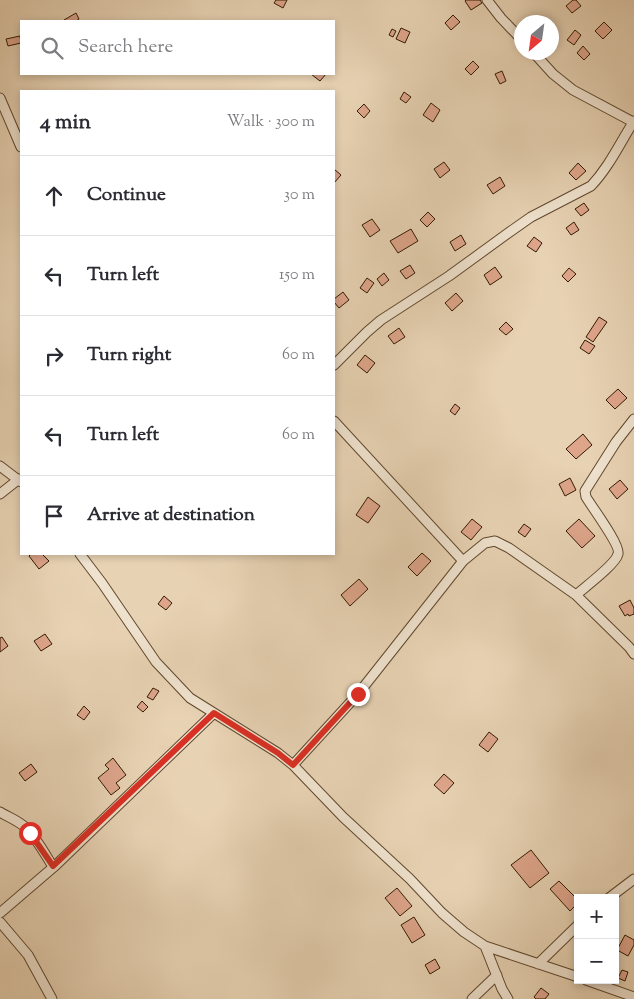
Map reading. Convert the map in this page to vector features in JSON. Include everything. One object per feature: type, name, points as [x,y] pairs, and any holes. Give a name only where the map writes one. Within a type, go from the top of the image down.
[{"type":"street","points":[[487,0],[514,32]]},
{"type":"street","points":[[335,364],[381,320],[450,276],[524,222],[590,186],[610,162],[634,121],[573,90],[553,74],[540,60]]},
{"type":"street","points":[[0,98],[20,145]]},
{"type":"street","points":[[576,595],[614,562],[619,553],[612,538],[586,497],[585,491],[616,442],[634,419]]},
{"type":"street","points":[[335,422],[463,561]]},
{"type":"street","points":[[0,466],[20,480],[0,494]]},
{"type":"street","points":[[293,765],[358,694],[463,561],[485,543],[495,541],[509,548],[576,595],[634,654]]},
{"type":"street","points":[[81,555],[156,662],[190,698],[278,753],[293,765],[343,817],[464,932],[485,946],[574,977]]},
{"type":"street","points":[[0,913],[53,866],[214,713]]},
{"type":"street","points":[[0,812],[18,821],[26,828],[53,866]]},
{"type":"street","points":[[614,894],[634,879]]},
{"type":"street","points":[[0,922],[28,955],[52,999]]},
{"type":"street","points":[[538,964],[574,929]]},
{"type":"street","points":[[485,946],[508,999]]},
{"type":"street","points":[[472,999],[497,975]]},
{"type":"street","points":[[597,984],[634,997]]},
{"type":"building","points":[[276,0],[287,0],[283,8],[274,3]]},
{"type":"building","points":[[466,0],[480,0],[482,3],[471,10]]},
{"type":"building","points":[[573,0],[576,0],[581,6],[572,13],[566,6]]},
{"type":"building","points":[[76,13],[79,19],[78,20],[64,20]]},
{"type":"building","points":[[453,15],[460,22],[451,30],[445,23]]},
{"type":"building","points":[[604,22],[612,30],[603,39],[595,31]]},
{"type":"building","points":[[401,28],[410,32],[405,43],[396,39]]},
{"type":"building","points":[[392,29],[396,31],[393,37],[389,35]]},
{"type":"building","points":[[575,30],[581,35],[574,45],[567,40]]},
{"type":"building","points":[[20,36],[20,43],[8,46],[6,39]]},
{"type":"building","points":[[583,46],[590,54],[584,60],[577,53]]},
{"type":"building","points":[[473,61],[479,67],[471,75],[465,69]]},
{"type":"building","points":[[502,71],[506,81],[500,84],[495,74]]},
{"type":"building","points":[[312,75],[325,75],[320,81]]},
{"type":"building","points":[[404,92],[411,97],[406,103],[400,99]]},
{"type":"building","points":[[431,103],[440,110],[433,122],[423,115]]},
{"type":"building","points":[[364,104],[370,111],[364,118],[357,111]]},
{"type":"building","points":[[444,162],[450,170],[440,178],[434,169]]},
{"type":"building","points":[[578,163],[586,171],[576,180],[569,173]]},
{"type":"building","points":[[335,170],[341,175],[335,182]]},
{"type":"building","points":[[500,177],[505,186],[493,194],[487,185]]},
{"type":"building","points":[[584,203],[589,210],[581,216],[575,209]]},
{"type":"building","points":[[428,212],[435,219],[427,227],[420,220]]},
{"type":"building","points":[[372,219],[380,230],[370,237],[362,225]]},
{"type":"building","points":[[574,222],[579,230],[571,235],[566,228]]},
{"type":"building","points":[[411,229],[418,241],[398,253],[390,241]]},
{"type":"building","points":[[461,235],[466,244],[455,251],[450,242]]},
{"type":"building","points":[[534,237],[542,243],[536,252],[527,246]]},
{"type":"building","points":[[410,265],[415,273],[406,279],[400,271]]},
{"type":"building","points":[[495,267],[502,277],[490,285],[484,275]]},
{"type":"building","points":[[569,268],[576,274],[568,282],[562,276]]},
{"type":"building","points":[[384,273],[389,280],[382,286],[377,279]]},
{"type":"building","points":[[367,278],[374,283],[367,293],[360,288]]},
{"type":"building","points":[[343,292],[349,300],[339,308],[335,303],[335,298]]},
{"type":"building","points":[[456,293],[463,301],[452,311],[445,303]]},
{"type":"building","points":[[599,317],[607,322],[593,342],[586,337]]},
{"type":"building","points":[[506,322],[513,329],[506,335],[499,329]]},
{"type":"building","points":[[399,328],[405,337],[394,344],[388,336]]},
{"type":"building","points":[[585,340],[595,346],[589,354],[580,348]]},
{"type":"building","points":[[365,355],[375,363],[367,373],[357,365]]},
{"type":"building","points":[[618,389],[627,398],[615,409],[606,400]]},
{"type":"building","points":[[455,404],[460,408],[455,415],[450,411]]},
{"type":"building","points":[[583,434],[592,445],[576,459],[566,449]]},
{"type":"building","points":[[570,478],[576,490],[565,496],[559,484]]},
{"type":"building","points":[[620,480],[628,489],[617,499],[609,489]]},
{"type":"building","points":[[368,497],[380,506],[368,523],[356,515]]},
{"type":"building","points":[[472,519],[482,527],[471,540],[461,532]]},
{"type":"building","points":[[579,519],[595,536],[582,548],[566,531]]},
{"type":"building","points":[[524,524],[531,529],[525,537],[518,532]]},
{"type":"building","points":[[422,553],[431,561],[417,576],[408,567]]},
{"type":"building","points":[[43,555],[49,561],[39,569],[29,556]]},
{"type":"building","points":[[359,579],[368,589],[350,606],[341,595]]},
{"type":"building","points":[[164,596],[172,603],[166,610],[158,604]]},
{"type":"building","points":[[630,600],[634,608],[634,614],[625,616],[619,606]]},
{"type":"building","points":[[45,634],[52,644],[41,651],[34,641]]},
{"type":"building","points":[[2,637],[8,646],[0,652],[0,638]]},
{"type":"building","points":[[153,688],[159,691],[153,700],[147,697]]},
{"type":"building","points":[[142,701],[148,707],[143,712],[137,707]]},
{"type":"building","points":[[84,706],[90,712],[84,720],[77,715]]},
{"type":"building","points":[[489,732],[498,739],[488,752],[479,745]]},
{"type":"building","points":[[113,758],[126,775],[116,783],[120,788],[111,795],[98,778],[109,769],[105,765]]},
{"type":"building","points":[[31,764],[37,772],[25,781],[19,773]]},
{"type":"building","points":[[444,774],[454,783],[444,794],[434,785]]},
{"type":"building","points":[[531,850],[549,873],[530,888],[511,865]]},
{"type":"building","points":[[559,881],[574,896],[574,907],[570,911],[550,889]]},
{"type":"building","points":[[397,888],[412,906],[400,916],[385,898]]},
{"type":"building","points":[[414,917],[425,935],[412,943],[401,925]]},
{"type":"building","points":[[625,935],[634,940],[634,945],[628,956],[619,951],[619,946]]},
{"type":"building","points":[[435,959],[440,968],[430,974],[425,965]]},
{"type":"building","points":[[622,970],[628,972],[625,981],[619,978]]},
{"type":"building","points":[[541,988],[549,994],[545,999],[536,999],[534,997]]},
{"type":"route","points":[[30,833],[53,866],[214,713],[278,753],[293,765],[358,694]]}]
